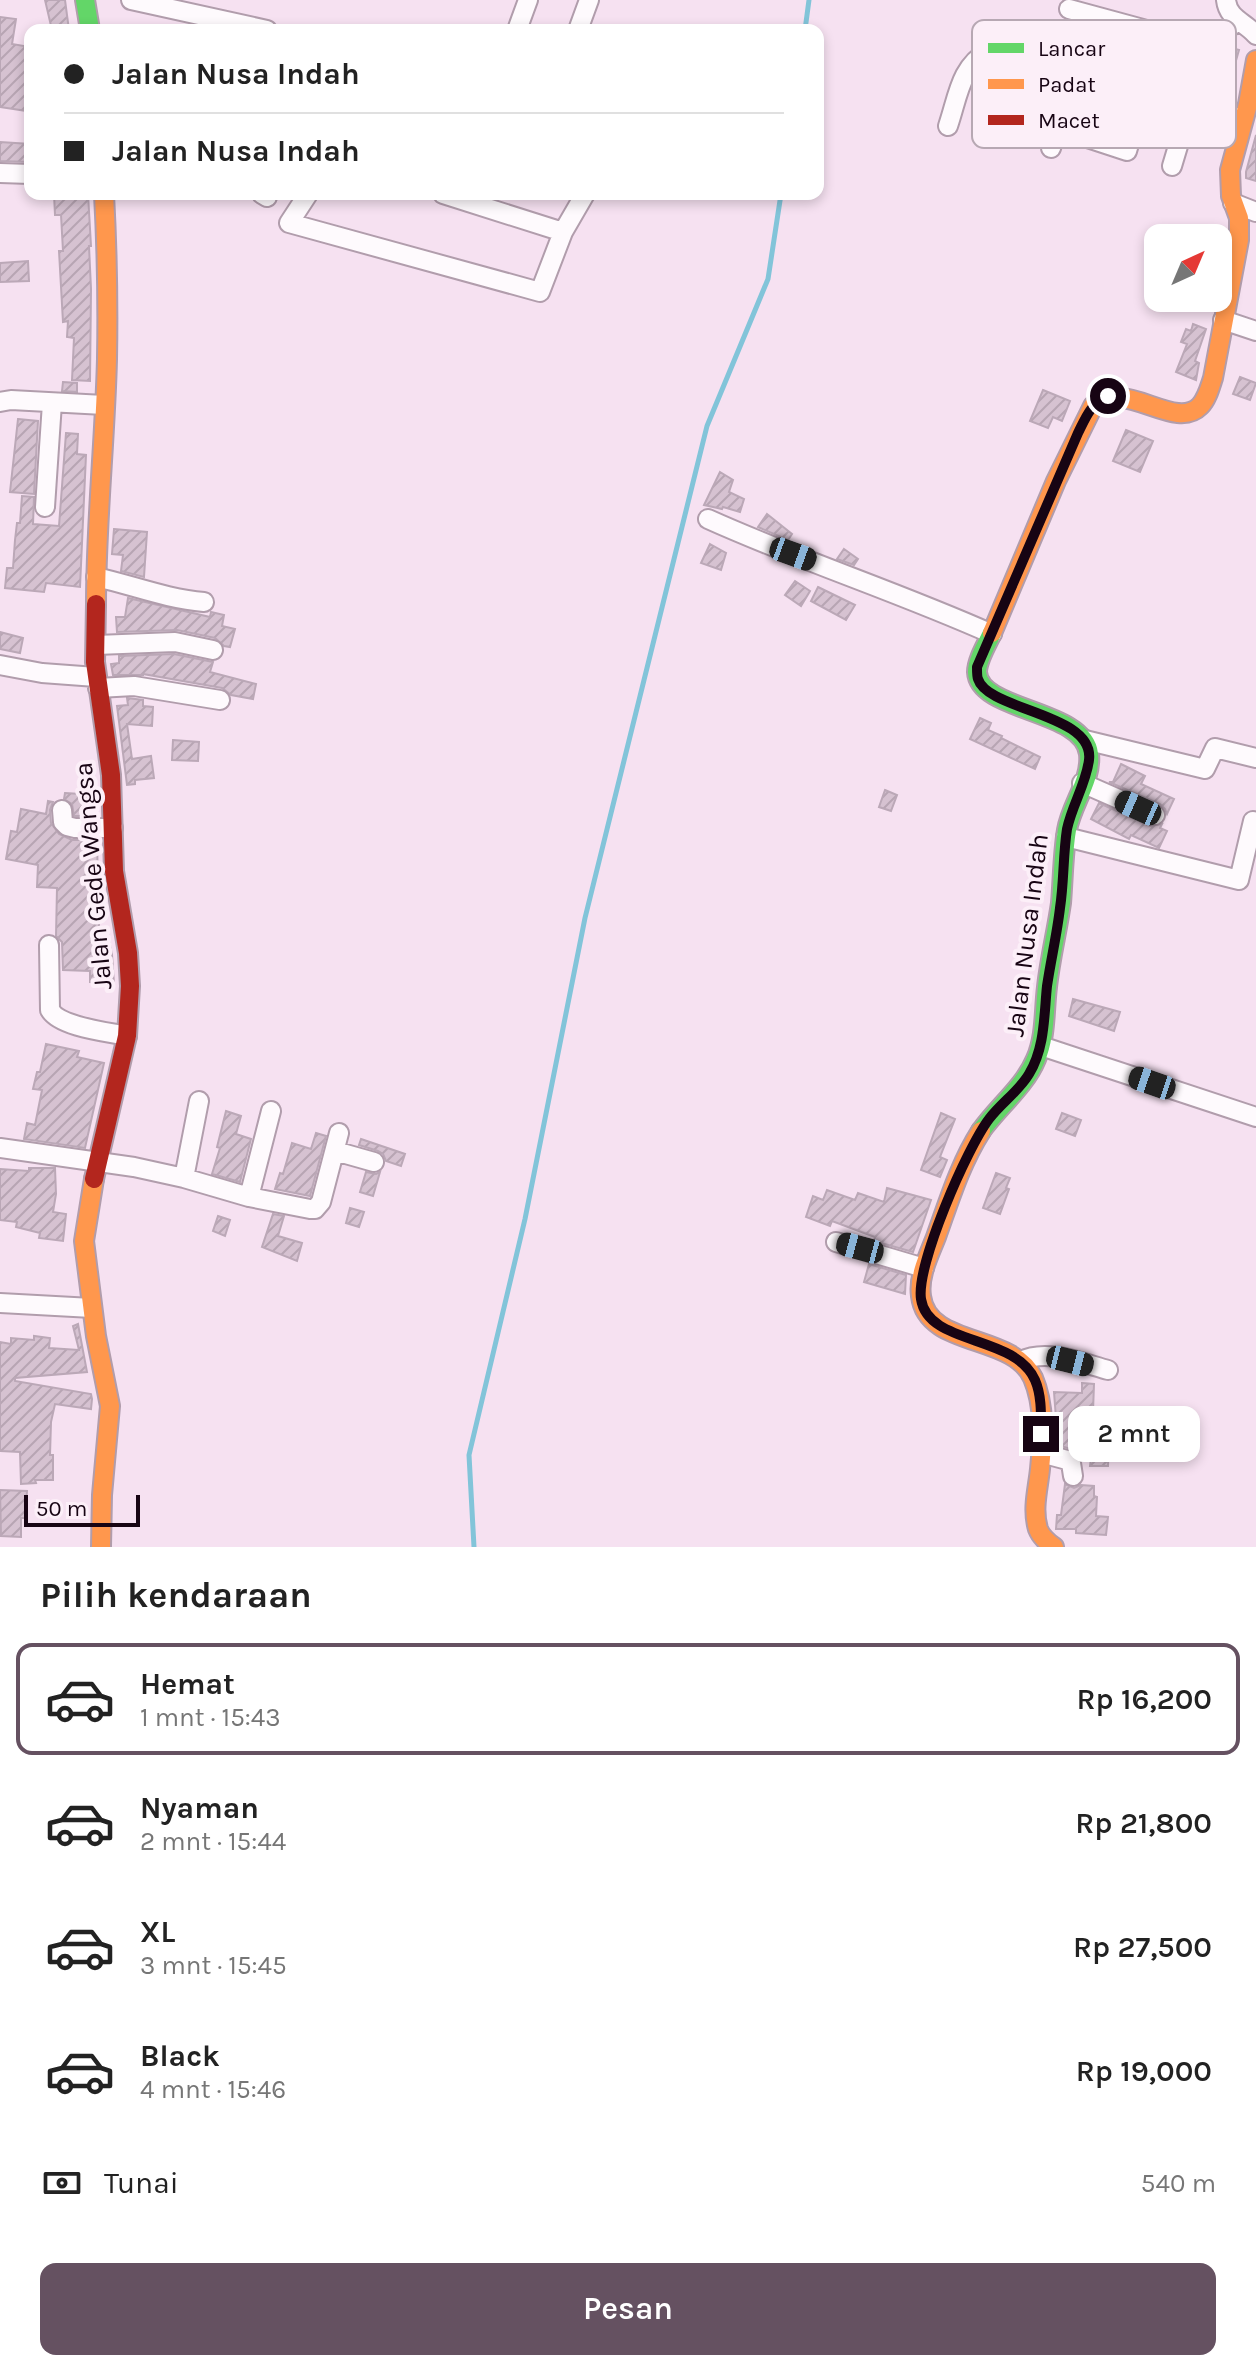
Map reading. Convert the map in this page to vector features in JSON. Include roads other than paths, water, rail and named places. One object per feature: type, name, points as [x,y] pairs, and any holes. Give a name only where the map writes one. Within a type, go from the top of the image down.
[{"type":"street","points":[[85,0],[89,24]]},
{"type":"street","points":[[131,0],[240,24]]},
{"type":"street","points":[[519,24],[528,0]]},
{"type":"street","points":[[580,24],[589,0]]},
{"type":"street","points":[[1226,0],[1231,14],[1256,35]]},
{"type":"street","points":[[1069,9],[1110,20]]},
{"type":"street","points":[[1256,60],[1249,110],[1230,170],[1229,183],[1240,229],[1213,378],[1201,405],[1193,411],[1180,413],[1108,396],[1098,400],[1090,409],[1050,494],[977,667],[977,679],[983,687],[1067,727],[1085,740],[1205,769],[1215,748],[1256,758]]},
{"type":"street","points":[[948,126],[966,70],[972,62]]},
{"type":"street","points":[[1172,166],[1177,148]]},
{"type":"street","points":[[0,173],[24,174]]},
{"type":"street","name":"Jalan Gede Wangsa","points":[[101,1547],[110,1406],[92,1308],[84,1241],[89,1203],[127,1036],[129,970],[126,936],[117,897],[111,775],[97,682],[96,577],[107,360],[104,200]]},
{"type":"street","points":[[304,200],[289,223],[540,292],[563,232],[582,200]]},
{"type":"street","points":[[462,200],[563,232]]},
{"type":"street","points":[[1233,203],[1256,212]]},
{"type":"street","points":[[1223,320],[1256,331]]},
{"type":"street","points":[[0,402],[104,405]]},
{"type":"street","points":[[45,507],[52,403]]},
{"type":"street","points":[[708,519],[765,545],[928,605],[992,634]]},
{"type":"street","points":[[96,577],[177,600],[204,602]]},
{"type":"street","points":[[96,645],[175,642],[213,650]]},
{"type":"street","points":[[0,665],[220,700]]},
{"type":"street","name":"Jalan Nusa Indah","points":[[1021,1361],[945,1329],[930,1319],[923,1308],[921,1296],[924,1268],[958,1176],[990,1117],[1029,1075],[1041,1046],[1070,813],[1089,761],[1085,740]]},
{"type":"street","points":[[1082,783],[1155,815]]},
{"type":"street","points":[[62,810],[63,822],[71,827],[113,828]]},
{"type":"street","points":[[1066,837],[1239,880],[1249,865],[1253,821],[1256,822]]},
{"type":"street","points":[[49,945],[52,1015],[69,1023],[127,1036]]},
{"type":"street","points":[[1041,1046],[1256,1117]]},
{"type":"street","points":[[184,1178],[199,1101]]},
{"type":"street","points":[[249,1197],[271,1111]]},
{"type":"street","points":[[0,1148],[98,1161],[184,1178],[249,1197],[315,1209],[321,1202],[337,1142],[374,1162]]},
{"type":"street","points":[[836,1242],[924,1268]]},
{"type":"street","points":[[0,1303],[92,1308]]},
{"type":"street","points":[[1054,1547],[1044,1541],[1035,1514],[1041,1453],[1039,1395],[1035,1379],[1021,1361],[1039,1355],[1108,1370]]},
{"type":"street","points":[[1041,1453],[1071,1463],[1073,1476]]},
{"type":"waterway","points":[[806,24],[809,0]]},
{"type":"waterway","points":[[474,1547],[469,1455],[525,1219],[585,918],[707,426],[768,279],[780,200]]}]
